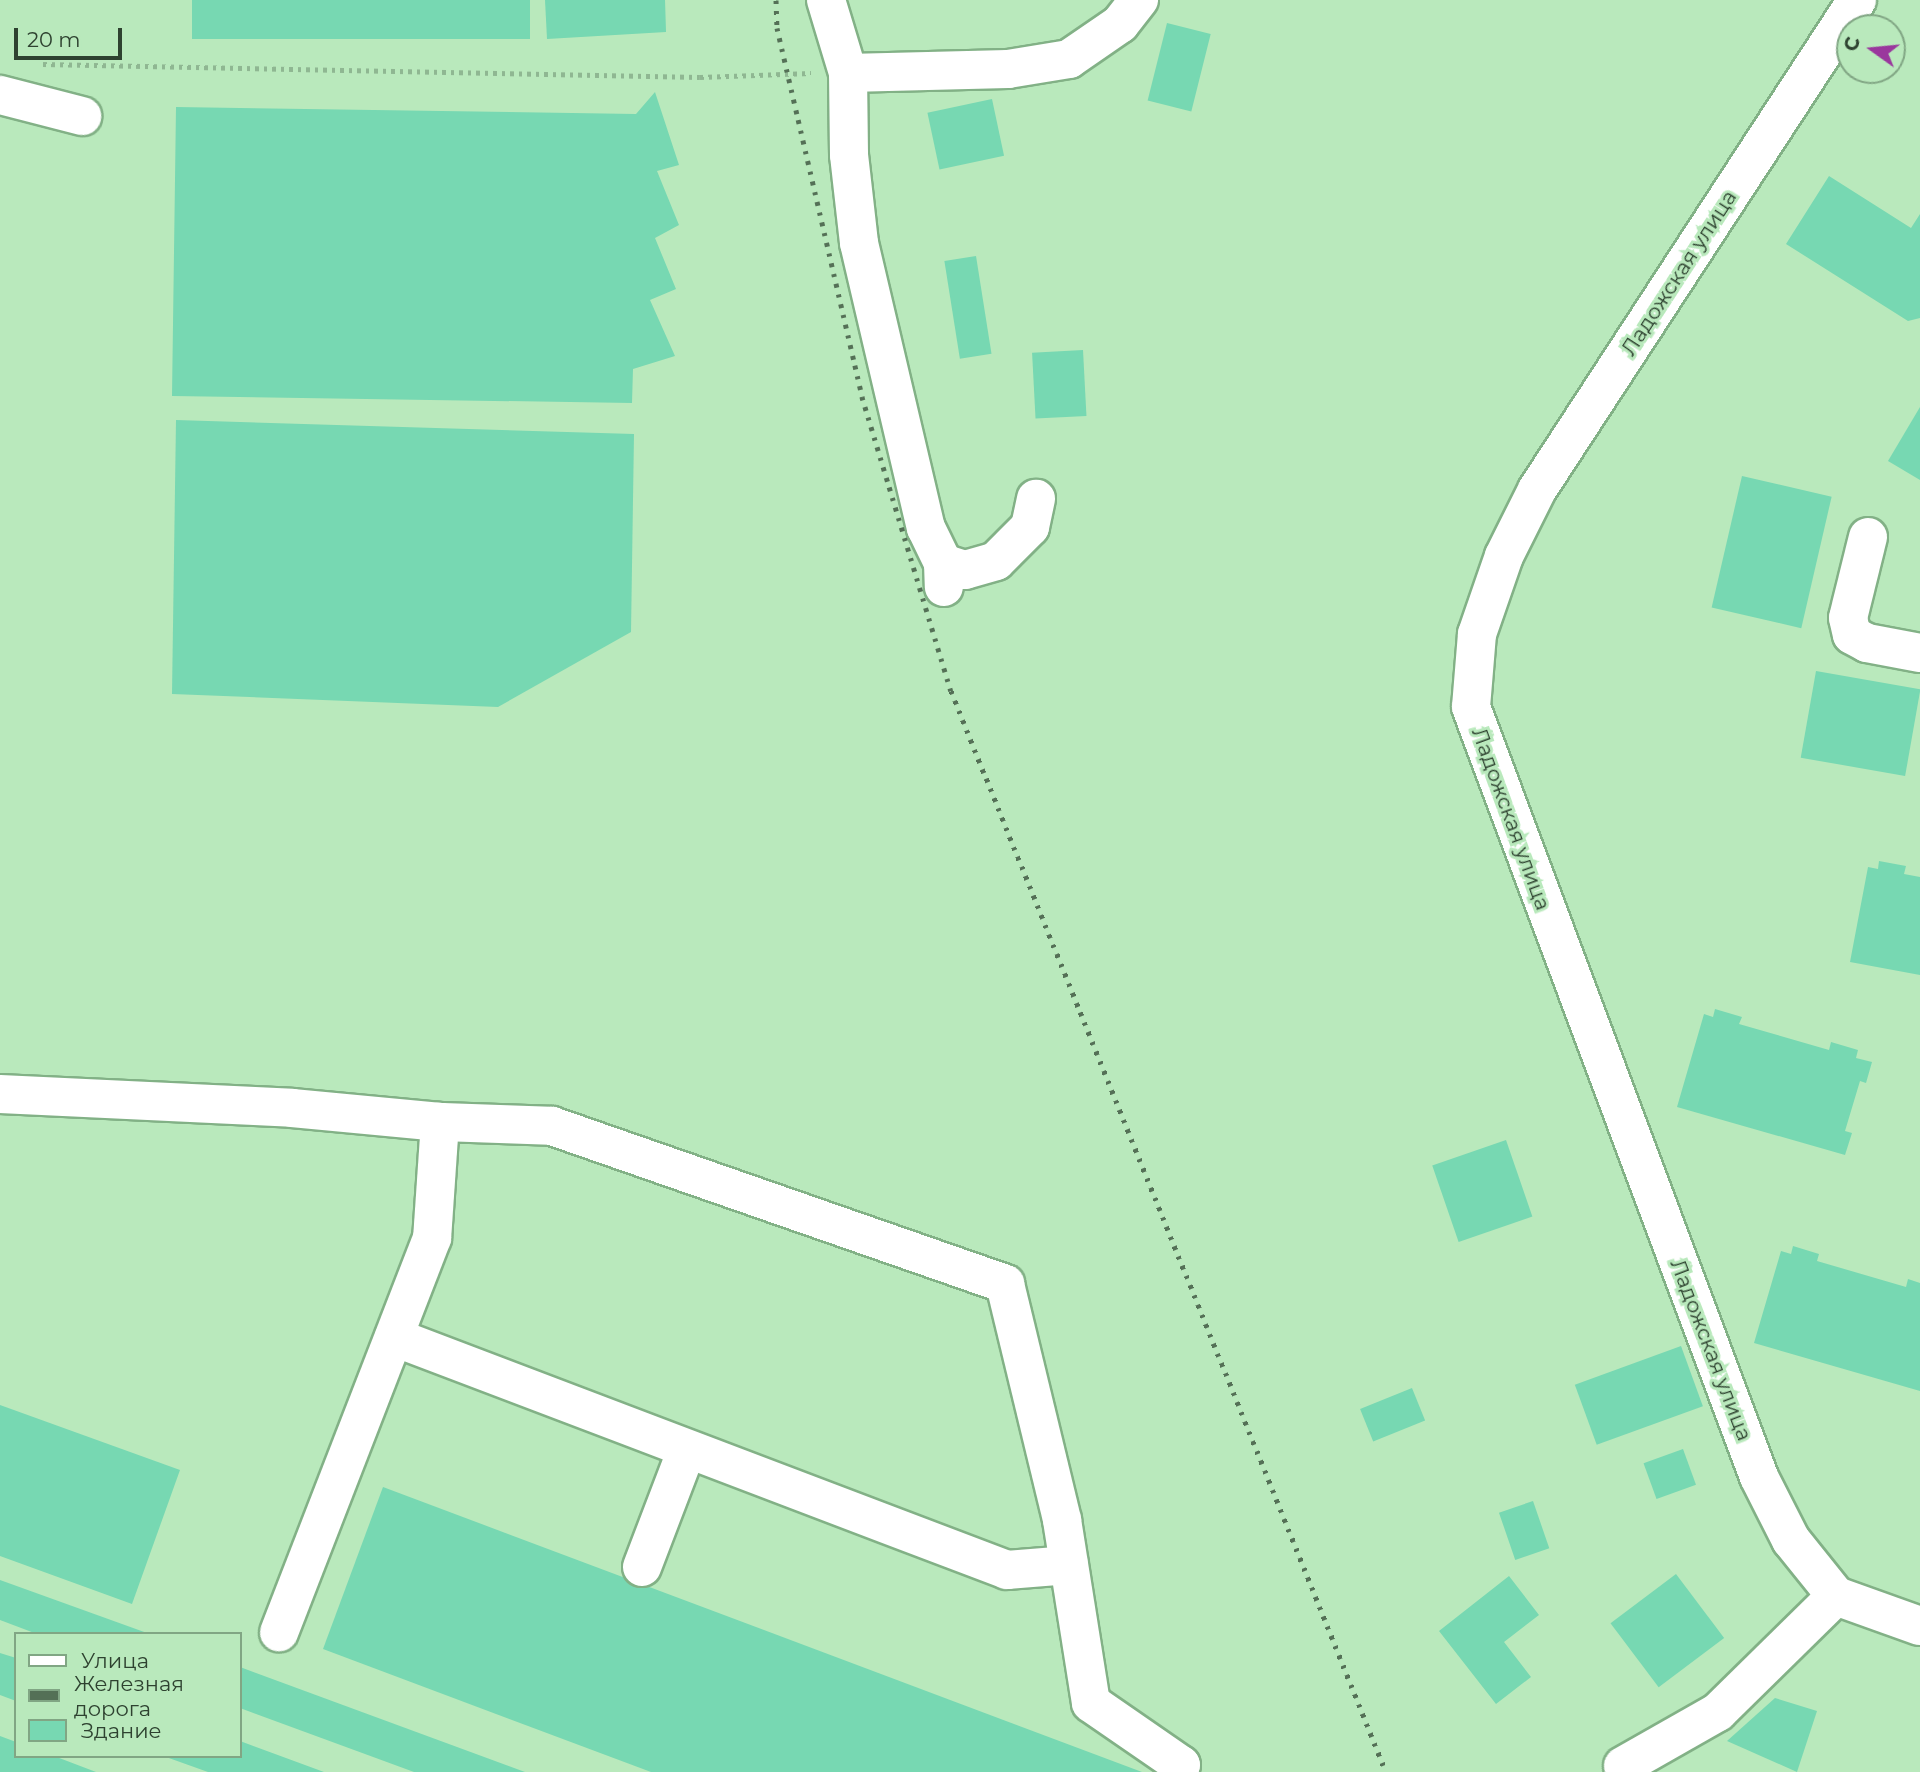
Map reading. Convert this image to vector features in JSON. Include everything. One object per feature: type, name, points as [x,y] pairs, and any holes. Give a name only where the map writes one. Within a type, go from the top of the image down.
[{"type":"street","points":[[827,0],[848,73],[849,155],[859,243],[926,528],[944,575],[996,561],[1030,527],[1036,499]]},
{"type":"street","points":[[848,73],[1008,69],[1069,58],[1120,24],[1139,0]]},
{"type":"street","name":"Ладожская улица","points":[[1836,1597],[1791,1540],[1759,1477],[1471,707],[1477,634],[1504,556],[1538,490],[1857,0]]},
{"type":"street","points":[[0,95],[82,116]]},
{"type":"street","points":[[1868,537],[1848,618],[1852,635],[1867,643],[1920,653]]},
{"type":"street","points":[[0,1094],[292,1108],[440,1122],[552,1126],[1005,1284],[1069,1565],[1091,1703],[1181,1765],[1178,1772]]},
{"type":"street","points":[[279,1632],[432,1238],[440,1122]]},
{"type":"street","points":[[394,1337],[1007,1570],[1069,1565]]},
{"type":"street","points":[[642,1567],[687,1449]]},
{"type":"street","points":[[1623,1766],[1718,1712],[1836,1597],[1920,1626]]},
{"type":"path","points":[[28,64],[700,77],[848,73]]},
{"type":"building","points":[[192,0],[530,0],[530,39],[192,39]]},
{"type":"building","points":[[545,0],[665,0],[666,32],[547,39]]},
{"type":"building","points":[[1167,23],[1211,34],[1191,112],[1148,101]]},
{"type":"building","points":[[655,92],[679,165],[657,171],[679,225],[655,238],[676,289],[650,300],[675,356],[633,369],[632,403],[172,396],[176,107],[636,114]]},
{"type":"building","points":[[992,99],[1004,156],[940,169],[927,113]]},
{"type":"building","points":[[1829,176],[1911,228],[1920,214],[1920,318],[1908,321],[1786,244]]},
{"type":"building","points":[[976,256],[991,354],[960,359],[944,261]]},
{"type":"building","points":[[1083,350],[1086,416],[1036,419],[1032,353]]},
{"type":"building","points":[[1920,407],[1920,480],[1888,461]]},
{"type":"building","points":[[176,420],[634,434],[631,632],[498,707],[172,694]]},
{"type":"building","points":[[1742,476],[1832,497],[1801,628],[1712,608]]},
{"type":"building","points":[[1816,671],[1920,689],[1905,776],[1801,758]]},
{"type":"building","points":[[1879,861],[1906,866],[1904,874],[1920,877],[1920,975],[1850,962],[1868,867],[1878,869]]},
{"type":"building","points":[[1715,1009],[1742,1017],[1739,1024],[1829,1050],[1831,1042],[1858,1050],[1856,1058],[1872,1062],[1866,1083],[1860,1081],[1845,1131],[1852,1133],[1845,1155],[1677,1107],[1704,1014],[1713,1017]]},
{"type":"building","points":[[1506,1140],[1532,1217],[1459,1242],[1432,1165]]},
{"type":"building","points":[[1793,1246],[1819,1254],[1817,1261],[1906,1287],[1908,1279],[1920,1283],[1920,1391],[1754,1343],[1781,1251],[1791,1254]]},
{"type":"building","points":[[1681,1346],[1703,1406],[1597,1445],[1575,1385]]},
{"type":"building","points":[[1412,1388],[1425,1420],[1373,1441],[1360,1409]]},
{"type":"building","points":[[0,1405],[180,1470],[132,1604],[0,1556]]},
{"type":"building","points":[[1683,1449],[1696,1485],[1657,1499],[1644,1463]]},
{"type":"building","points":[[383,1487],[1142,1772],[651,1772],[323,1649]]},
{"type":"building","points":[[1533,1501],[1549,1548],[1515,1560],[1499,1513]]},
{"type":"building","points":[[1676,1574],[1724,1638],[1659,1687],[1611,1623]]},
{"type":"building","points":[[1509,1576],[1539,1615],[1504,1642],[1531,1677],[1496,1704],[1439,1631]]},
{"type":"building","points":[[0,1580],[144,1632],[32,1632],[0,1620]]},
{"type":"building","points":[[0,1653],[14,1657],[14,1700],[0,1695]]},
{"type":"building","points":[[242,1668],[525,1772],[414,1772],[242,1709]]},
{"type":"building","points":[[1775,1698],[1817,1711],[1797,1772],[1727,1741]]},
{"type":"building","points":[[0,1736],[14,1741],[14,1758],[59,1758],[96,1772],[0,1772]]},
{"type":"building","points":[[242,1742],[324,1772],[208,1772],[169,1758],[242,1758]]},
{"type":"railway","points":[[776,0],[777,28],[862,397],[951,691],[1386,1772]]}]
